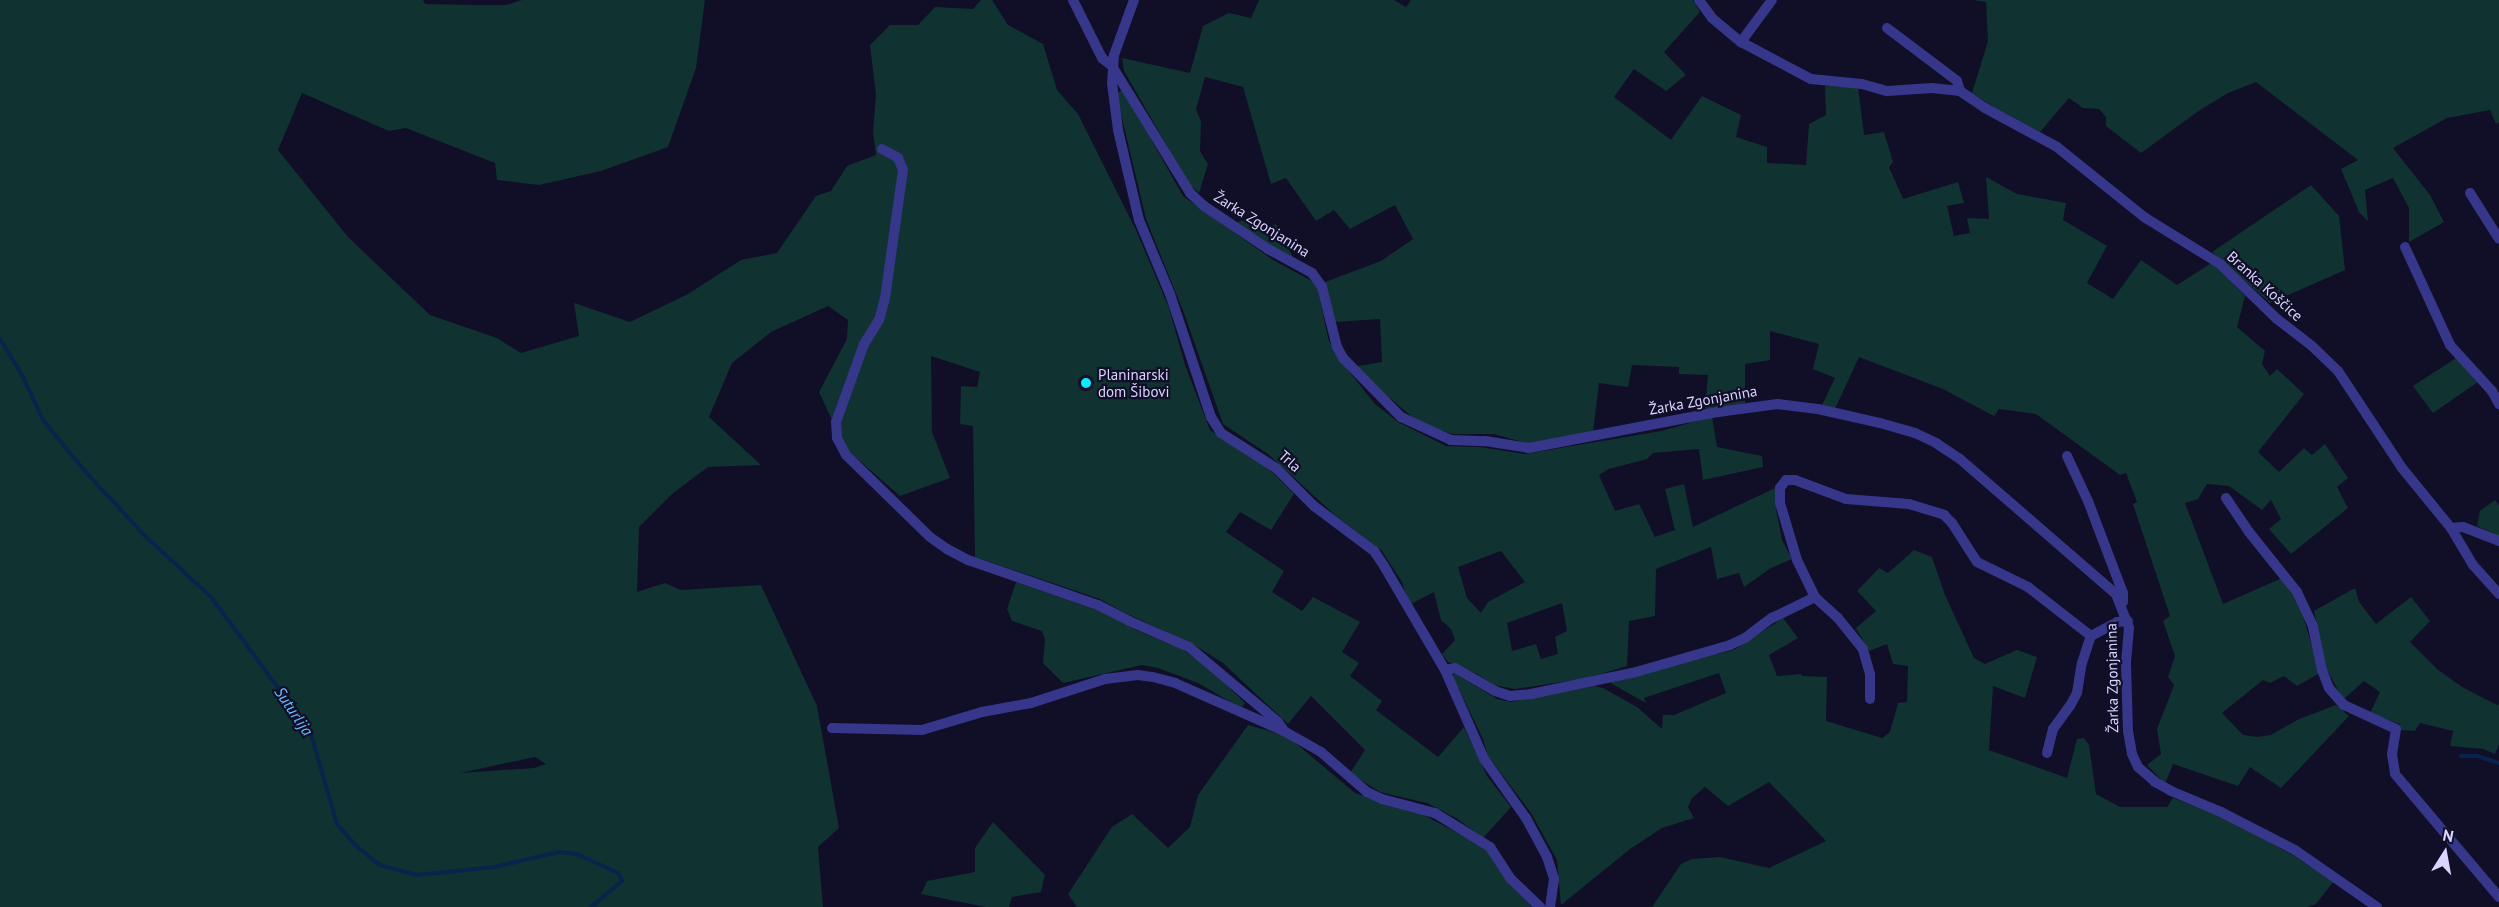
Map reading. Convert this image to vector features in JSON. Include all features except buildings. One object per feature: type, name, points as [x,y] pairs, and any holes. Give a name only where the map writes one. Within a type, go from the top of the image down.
[{"type":"street","name":"Žarka Zgonjanina","points":[[1073,0],[1102,57],[1112,66],[1190,193],[1204,206],[1268,249],[1312,273],[1322,287],[1337,347],[1343,358],[1393,411],[1418,426],[1451,440],[1485,441],[1529,447],[1765,404],[1818,409],[1880,423],[1925,437],[1960,459],[2105,582],[2122,605],[2128,621],[2128,731],[2132,754],[2138,767],[2155,782],[2171,791],[2221,812],[2295,850],[2377,907]]},
{"type":"street","name":"Trla","points":[[1134,0],[1117,44],[1112,66],[1118,130],[1139,220],[1170,294],[1215,425],[1221,434],[1276,468],[1314,506],[1374,552],[1445,670],[1484,759],[1526,818],[1547,857],[1554,879],[1550,907]]},
{"type":"street","points":[[1699,0],[1712,18],[1741,42],[1798,74],[1826,82],[1852,83],[1898,92],[1932,88],[1960,91]]},
{"type":"street","points":[[1741,42],[1772,0]]},
{"type":"street","name":"Branka Koščice","points":[[1887,28],[1957,81],[1960,91],[1985,108],[2057,147],[2144,217],[2214,260],[2286,327],[2327,359],[2347,383],[2402,468],[2451,528],[2473,564],[2499,594]]},
{"type":"street","points":[[882,149],[898,158],[903,170],[885,298],[879,320],[864,344],[836,422],[837,438],[846,455],[930,537],[947,549],[968,560],[1098,605],[1129,621],[1189,646],[1278,722],[1284,731]]},
{"type":"street","points":[[2470,193],[2499,239]]},
{"type":"street","points":[[2405,247],[2450,345],[2492,392],[2499,404]]},
{"type":"street","points":[[2067,456],[2088,501],[2123,593],[2122,605]]},
{"type":"street","points":[[1870,699],[1870,674],[1863,650],[1838,618],[1815,597],[1797,560],[1786,531],[1780,494],[1782,483],[1786,480],[1795,480],[1846,499],[1909,504],[1944,515],[1952,523],[1977,562],[2028,587],[2091,636]]},
{"type":"street","points":[[2226,498],[2249,532],[2297,592],[2313,627],[2322,670],[2329,688],[2344,705],[2396,729],[2392,754],[2395,774],[2499,897]]},
{"type":"street","points":[[2451,528],[2463,527],[2499,541]]},
{"type":"street","points":[[1445,670],[1455,668],[1495,691],[1510,696],[1542,692],[1636,672],[1730,645],[1745,638],[1772,618],[1815,597]]},
{"type":"street","points":[[2046,753],[2053,729],[2077,693],[2082,663],[2091,636],[2117,622],[2128,621]]},
{"type":"street","points":[[832,728],[922,730],[982,712],[1031,703],[1106,679],[1138,675],[1175,683],[1284,731],[1321,752],[1367,792],[1382,799],[1435,813],[1490,847],[1510,878],[1540,907]]},
{"type":"green space","points":[[0,0],[423,0],[425,4],[506,5],[522,0],[705,0],[696,68],[668,147],[601,171],[539,185],[497,180],[495,163],[406,128],[389,131],[302,93],[278,150],[348,237],[430,315],[497,338],[521,353],[579,336],[574,303],[630,322],[688,294],[741,260],[777,253],[816,196],[831,191],[847,166],[876,155],[873,132],[876,95],[870,45],[890,25],[918,25],[935,7],[973,9],[981,0],[992,0],[1008,25],[1043,44],[1057,90],[1078,114],[1136,230],[1169,308],[1185,365],[1210,430],[1265,465],[1294,494],[1271,530],[1240,512],[1226,532],[1284,571],[1272,592],[1302,611],[1313,597],[1360,622],[1342,652],[1359,663],[1350,676],[1382,701],[1376,710],[1438,757],[1464,727],[1487,776],[1511,807],[1483,838],[1456,818],[1427,803],[1380,792],[1350,773],[1365,750],[1311,696],[1288,724],[1223,663],[1191,643],[1100,599],[975,557],[973,426],[960,424],[961,386],[977,387],[980,372],[931,356],[932,432],[950,478],[900,496],[845,448],[819,392],[847,339],[848,320],[828,306],[771,332],[732,363],[709,417],[761,465],[708,467],[672,494],[639,527],[637,592],[665,583],[681,590],[761,585],[817,706],[839,828],[818,847],[823,907],[0,907]],"holes":[[[535,757],[546,764],[534,768],[460,773]]]},
{"type":"green space","points":[[1259,0],[1394,0],[1406,7],[1411,0],[1693,0],[1700,12],[1664,52],[1686,75],[1666,91],[1634,69],[1614,97],[1671,140],[1702,96],[1741,115],[1736,137],[1767,147],[1767,163],[1806,165],[1809,124],[1826,115],[1825,86],[1858,87],[1864,135],[1884,132],[1893,162],[1889,167],[1903,199],[1958,182],[1964,203],[1947,206],[1954,236],[1970,233],[1967,218],[1989,219],[1986,177],[2017,194],[2066,203],[2063,220],[2107,246],[2087,283],[2113,299],[2141,260],[2177,285],[2213,262],[2245,296],[2237,327],[2265,351],[2262,364],[2270,376],[2277,369],[2304,394],[2258,452],[2279,472],[2304,448],[2312,455],[2325,444],[2348,478],[2337,487],[2348,508],[2291,554],[2269,529],[2281,519],[2271,500],[2262,510],[2229,486],[2207,484],[2198,499],[2185,503],[2223,604],[2282,578],[2300,606],[2320,673],[2297,686],[2284,676],[2270,683],[2263,680],[2222,713],[2243,735],[2257,737],[2271,735],[2299,719],[2336,705],[2349,716],[2281,788],[2250,767],[2238,786],[2173,764],[2165,784],[2147,765],[2161,754],[2157,729],[2174,685],[2168,677],[2175,656],[2163,621],[2170,616],[2133,504],[2137,502],[2126,473],[2120,475],[2036,414],[1999,409],[1994,416],[1943,389],[1859,357],[1835,409],[1822,405],[1835,378],[1813,369],[1819,344],[1770,331],[1770,360],[1745,364],[1745,403],[1705,410],[1708,375],[1679,374],[1679,367],[1632,365],[1628,387],[1599,383],[1593,432],[1530,444],[1494,434],[1452,434],[1417,421],[1353,367],[1382,362],[1380,319],[1335,322],[1325,282],[1381,261],[1413,239],[1395,205],[1350,229],[1334,210],[1316,221],[1286,178],[1271,184],[1243,87],[1205,77],[1196,109],[1201,122],[1200,151],[1208,164],[1199,193],[1189,184],[1124,71],[1122,58],[1190,73],[1203,26],[1229,13],[1251,18]]},
{"type":"green space","points":[[1973,0],[2499,0],[2499,122],[2496,124],[2490,110],[2447,118],[2393,148],[2430,195],[2444,222],[2409,242],[2409,208],[2393,178],[2365,190],[2368,221],[2359,212],[2341,169],[2358,160],[2256,82],[2228,93],[2200,110],[2141,153],[2106,126],[2106,117],[2099,109],[2083,108],[2069,98],[2040,132],[1997,109],[1972,93],[1988,41],[1986,2]]},
{"type":"green space","points":[[1123,90],[1183,196],[1273,260],[1312,281],[1318,290],[1328,338],[1335,354],[1375,404],[1398,422],[1446,446],[1480,447],[1525,454],[1661,431],[1712,417],[1717,447],[1762,456],[1763,467],[1703,480],[1699,449],[1653,453],[1647,459],[1609,469],[1599,475],[1615,511],[1639,504],[1655,537],[1675,530],[1665,489],[1684,484],[1693,527],[1775,488],[1776,509],[1782,540],[1792,559],[1771,568],[1744,587],[1739,573],[1717,579],[1711,547],[1656,569],[1655,616],[1629,621],[1627,666],[1588,678],[1515,689],[1494,685],[1477,674],[1448,662],[1442,654],[1455,640],[1451,629],[1441,620],[1434,592],[1409,605],[1402,582],[1382,551],[1335,515],[1268,454],[1223,424],[1184,313],[1146,219],[1116,93]],"holes":[[[1501,551],[1525,582],[1488,602],[1481,613],[1467,598],[1458,567]],[[1562,603],[1567,631],[1555,637],[1558,654],[1541,659],[1536,644],[1512,651],[1507,623]]]},
{"type":"green space","points":[[2311,185],[2339,216],[2345,270],[2270,303],[2212,252]]},
{"type":"green space","points":[[1254,214],[1263,230],[1276,224],[1293,257],[1271,248],[1236,223]]},
{"type":"green space","points":[[2456,358],[2478,382],[2433,413],[2413,386]]},
{"type":"green space","points":[[2495,500],[2499,506],[2499,536],[2477,526],[2480,511]]},
{"type":"green space","points":[[1914,550],[1932,557],[1945,595],[1974,658],[1985,664],[2017,650],[2037,657],[2025,698],[1993,686],[1989,750],[2067,778],[2077,739],[2084,738],[2089,745],[2096,794],[2120,807],[2167,807],[2173,798],[2223,817],[2296,857],[2333,882],[2316,904],[2307,907],[1652,907],[1681,864],[1692,859],[1720,857],[1769,868],[1826,841],[1769,782],[1728,806],[1705,787],[1692,798],[1688,807],[1694,818],[1662,828],[1630,849],[1561,905],[1557,860],[1531,813],[1488,756],[1483,739],[1453,677],[1454,673],[1497,699],[1511,702],[1594,686],[1603,688],[1637,707],[1662,729],[1663,715],[1674,715],[1726,693],[1719,673],[1644,698],[1646,703],[1612,684],[1610,680],[1734,650],[1783,618],[1798,638],[1769,655],[1777,676],[1801,674],[1802,676],[1827,677],[1826,721],[1882,738],[1890,732],[1898,703],[1907,702],[1908,666],[1893,664],[1887,644],[1869,651],[1856,628],[1876,611],[1857,591],[1879,568],[1888,573]]},
{"type":"green space","points":[[1016,582],[1102,612],[1138,631],[1180,648],[1206,665],[1245,703],[1241,708],[1198,683],[1158,668],[1142,665],[1063,683],[1043,663],[1045,640],[1042,631],[1012,621],[1007,609]]},
{"type":"green space","points":[[2355,588],[2359,602],[2376,624],[2411,597],[2430,621],[2410,642],[2437,669],[2462,687],[2499,704],[2499,744],[2495,754],[2483,749],[2450,746],[2453,731],[2420,723],[2415,731],[2400,730],[2400,724],[2370,713],[2380,692],[2364,681],[2345,698],[2341,695],[2327,670],[2314,611]]},
{"type":"green space","points":[[1248,725],[1287,736],[1355,793],[1422,814],[1486,848],[1503,874],[1532,907],[1077,907],[1068,894],[1112,827],[1132,814],[1168,848],[1190,827],[1198,795]]},
{"type":"green space","points":[[993,822],[1045,875],[1041,892],[1012,897],[1009,907],[986,907],[921,894],[927,881],[975,872],[975,848]]},
{"type":"waterway","name":"Suturlija","points":[[0,339],[23,377],[43,420],[84,470],[144,535],[211,597],[310,731],[337,824],[355,845],[380,865],[417,875],[495,867],[558,852],[577,854],[618,873],[622,881],[591,907]]},
{"type":"waterway","points":[[2461,756],[2477,756],[2499,763]]},
{"type":"place","name":"Planinarski dom Šibovi","points":[[1086,383]]}]
